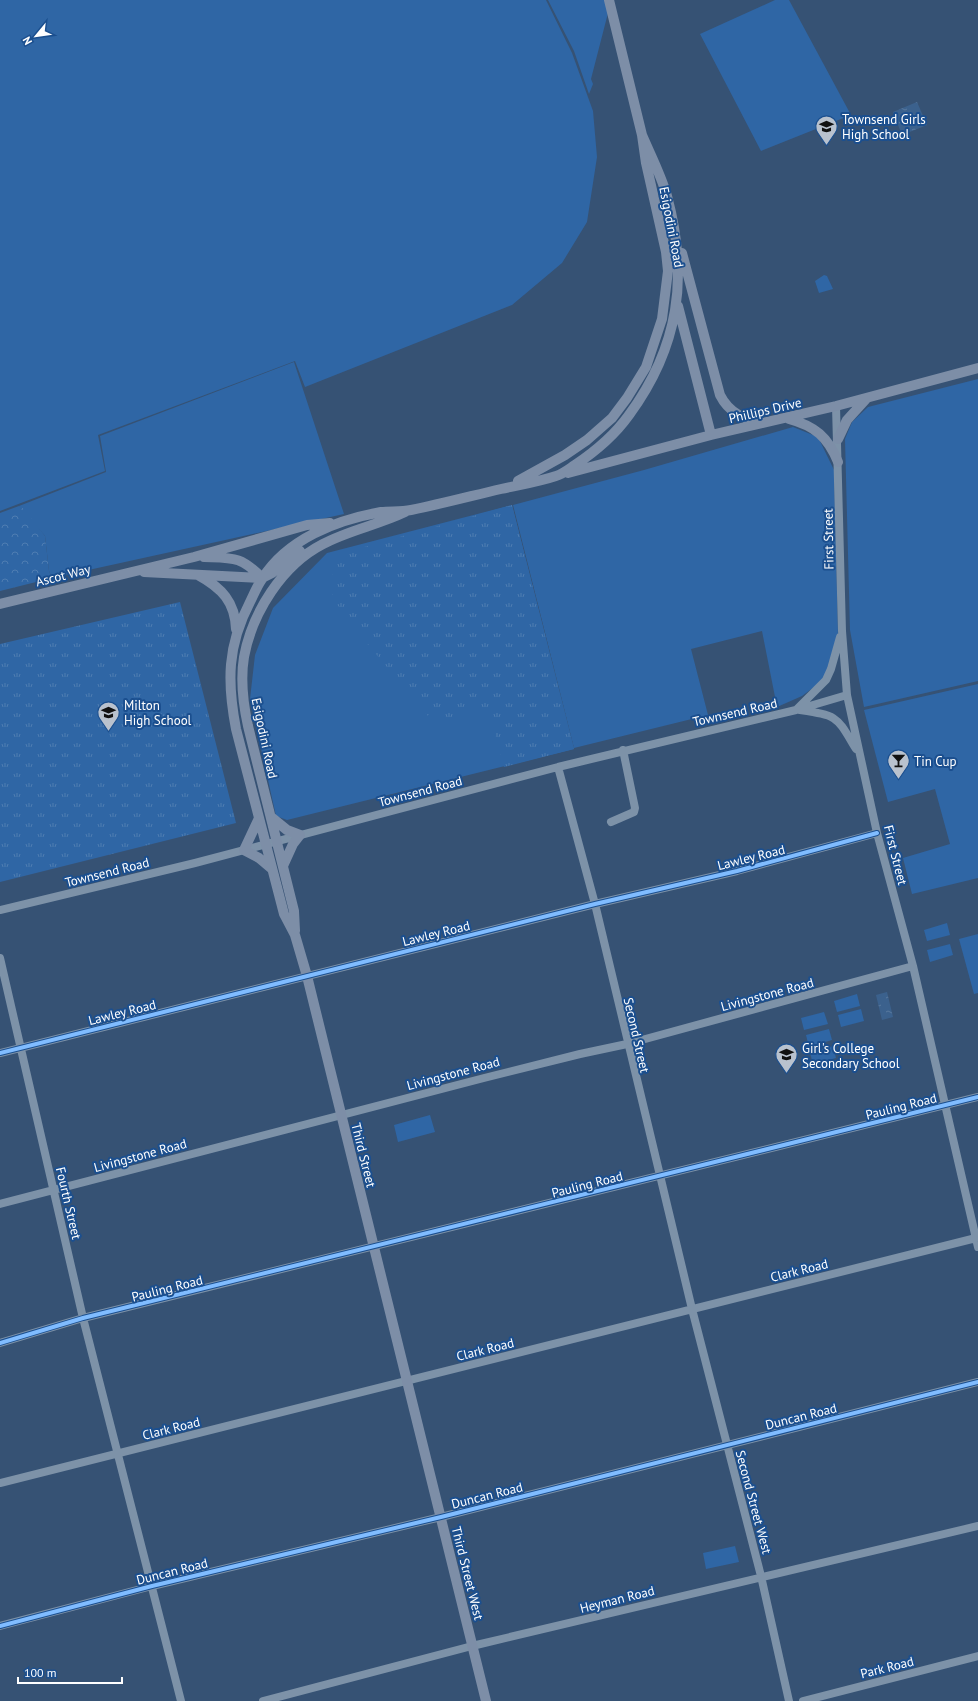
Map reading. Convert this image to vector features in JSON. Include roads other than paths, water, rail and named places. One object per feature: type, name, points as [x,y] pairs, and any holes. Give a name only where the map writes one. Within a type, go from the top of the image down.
[{"type":"main road","name":"Esigodini Road","points":[[501,489],[547,466],[587,440],[612,418],[627,398],[646,367],[662,319],[668,270],[666,252],[646,163],[642,134],[609,0]]},
{"type":"main road","name":"Esigodini Road","points":[[265,844],[230,699],[231,657],[236,637],[244,614],[262,578],[274,563],[299,542],[338,522],[382,512],[408,511],[558,476],[607,441],[621,427],[651,383],[668,342],[674,325],[679,274],[674,236],[666,195],[642,134]]},
{"type":"main road","points":[[666,195],[720,395],[725,404],[738,415],[763,424]]},
{"type":"main road","points":[[668,270],[712,435]]},
{"type":"main road","name":"Phillips Drive","points":[[558,476],[712,435],[836,406],[978,368]]},
{"type":"main road","points":[[838,439],[847,420],[869,397]]},
{"type":"main road","points":[[787,418],[804,423],[817,431],[830,444],[838,462]]},
{"type":"main road","name":"Esigodini Road","points":[[277,841],[242,698],[242,674],[247,644],[257,618],[277,584],[295,564],[321,544],[341,535],[384,522],[408,511]]},
{"type":"main road","points":[[194,557],[308,525],[338,522]]},
{"type":"main road","points":[[132,572],[262,578],[272,573],[301,551],[311,546],[321,544]]},
{"type":"main road","points":[[194,557],[230,558],[242,560],[262,578]]},
{"type":"main road","name":"Ascot Way","points":[[0,604],[194,557]]},
{"type":"main road","points":[[196,574],[210,582],[221,591],[229,602],[235,617],[236,637]]},
{"type":"main road","points":[[247,644],[246,629],[261,587],[262,578]]},
{"type":"main road","points":[[271,817],[287,830],[300,835],[293,844],[283,866]]},
{"type":"main road","points":[[259,818],[244,850],[259,858],[272,869]]},
{"type":"main road","name":"Third Street","points":[[277,841],[294,911],[295,935]]},
{"type":"main road","name":"Third Street","points":[[265,844],[284,914],[295,935],[307,976],[406,1382]]},
{"type":"main road","name":"Third Street West","points":[[406,1382],[486,1701]]},
{"type":"street","name":"First Street","points":[[836,406],[842,630],[847,695],[878,833],[913,966],[977,1243]]},
{"type":"street","points":[[796,710],[826,680],[831,669],[842,630]]},
{"type":"street","name":"Townsend Road","points":[[0,910],[244,850],[558,766],[796,710],[847,695]]},
{"type":"street","points":[[796,710],[822,713],[835,718],[841,724],[861,757]]},
{"type":"street","points":[[611,822],[634,812],[635,808],[623,750]]},
{"type":"street","name":"Second Street","points":[[558,766],[594,904],[692,1309]]},
{"type":"street","name":"Lawley Road","points":[[0,1053],[594,904],[737,871],[878,833]]},
{"type":"street","name":"Fourth Street","points":[[0,958],[22,1048],[83,1318],[181,1701]]},
{"type":"street","name":"Livingstone Road","points":[[0,1204],[573,1055],[627,1044],[913,966]]},
{"type":"street","name":"Pauling Road","points":[[0,1343],[83,1318],[373,1248],[978,1097]]},
{"type":"street","name":"Clark Road","points":[[0,1483],[692,1309],[977,1243]]},
{"type":"street","name":"Second Street West","points":[[692,1309],[761,1576],[789,1701]]},
{"type":"street","name":"Duncan Road","points":[[0,1626],[152,1586],[441,1517],[978,1382]]},
{"type":"street","name":"Heyman Road","points":[[263,1701],[472,1646],[761,1576],[978,1526]]},
{"type":"street","name":"Park Road","points":[[803,1701],[978,1656]]},
{"type":"water","points":[[917,102],[927,125],[902,135],[893,112]]},
{"type":"water","points":[[887,992],[893,1017],[882,1020],[876,995]]},
{"type":"place","name":"Townsend Girls High School","points":[[826,146]]},
{"type":"place","name":"Milton High School","points":[[109,732]]},
{"type":"place","name":"Tin Cup","points":[[899,780]]},
{"type":"place","name":"Girl's College Secondary School","points":[[786,1074]]}]
